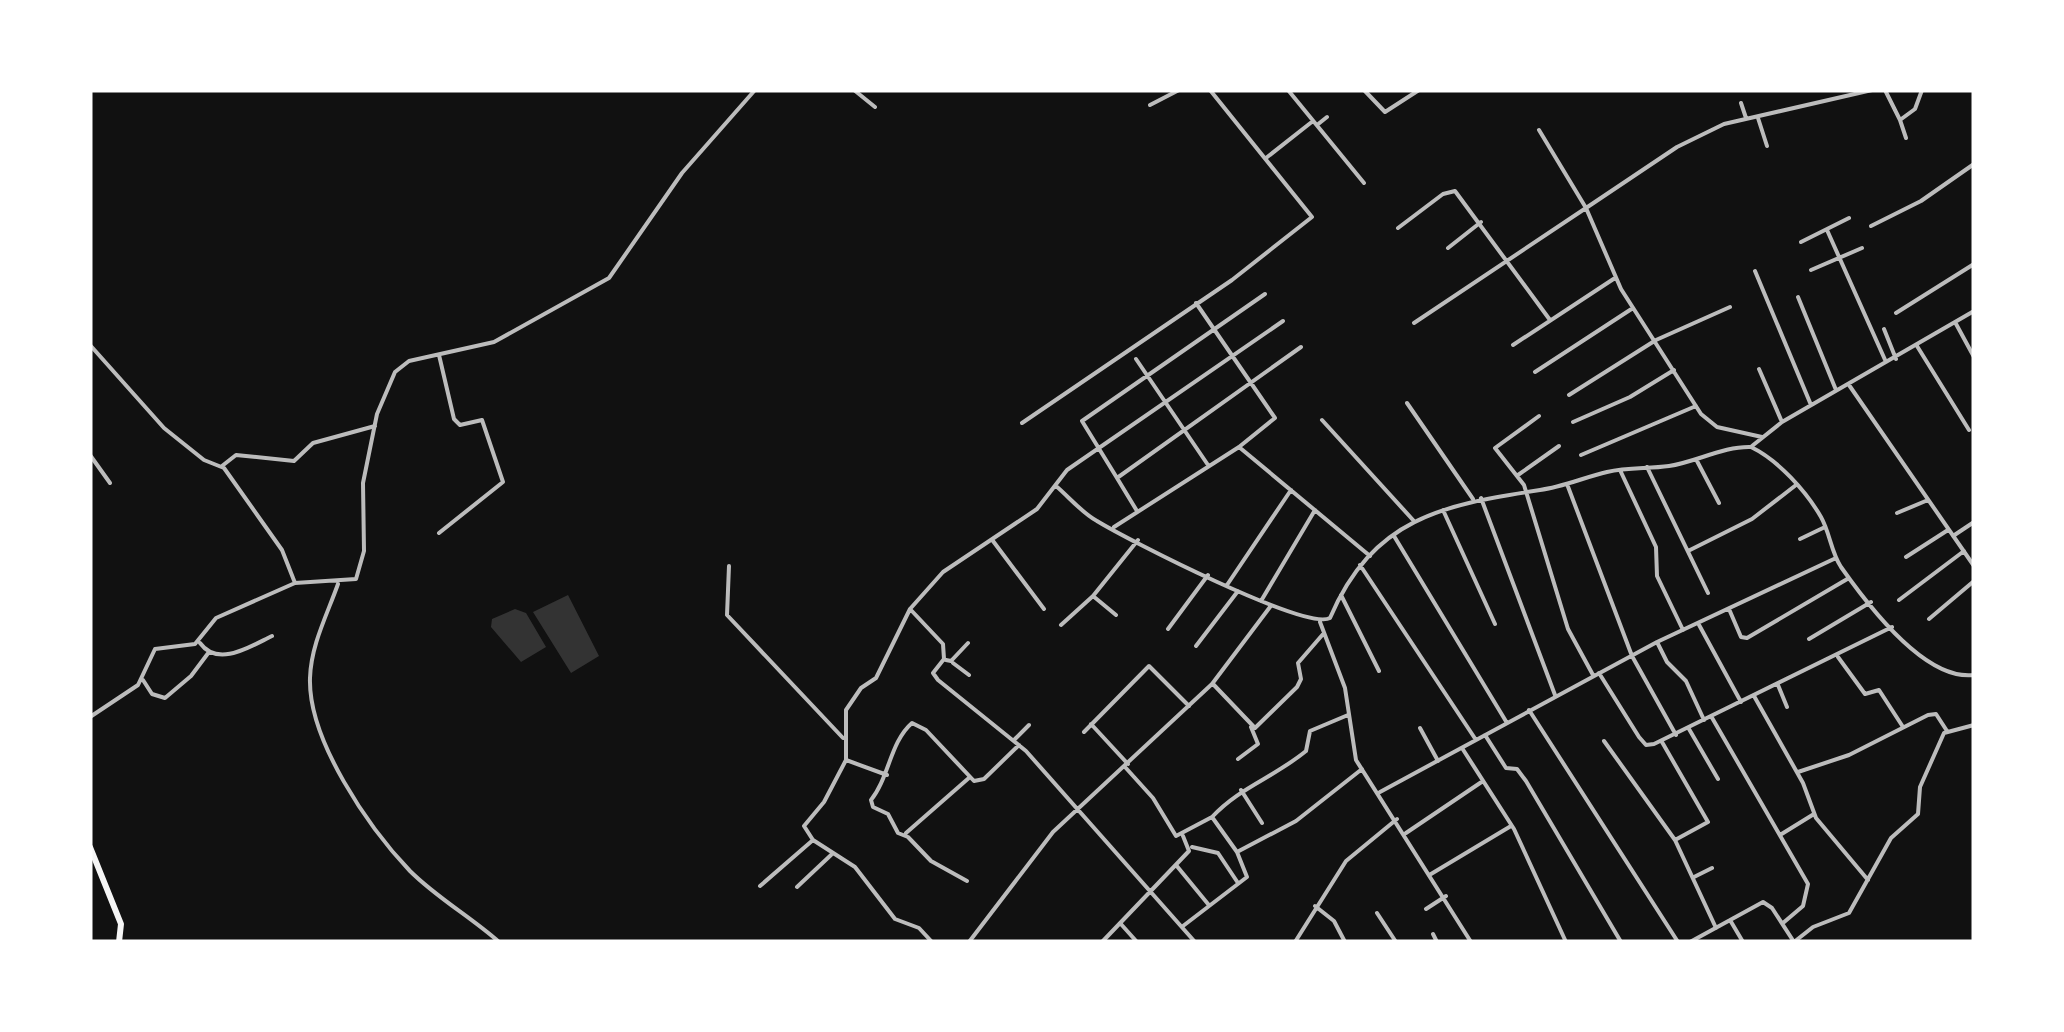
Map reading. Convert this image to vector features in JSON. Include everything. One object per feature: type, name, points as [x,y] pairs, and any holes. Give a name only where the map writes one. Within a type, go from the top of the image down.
[{"type":"main road","points":[[90,846],[121,924],[119,942]]},
{"type":"street","points":[[90,717],[142,680],[148,654],[154,649],[199,642],[216,618],[295,582],[352,581],[360,567],[363,483],[375,426],[395,372],[410,361],[494,342],[609,278],[682,172],[755,90]]},
{"type":"street","points":[[854,90],[875,106]]},
{"type":"street","points":[[1150,105],[1179,90]]},
{"type":"street","points":[[1022,423],[1287,240],[1312,216],[1210,90]]},
{"type":"street","points":[[1288,90],[1364,183]]},
{"type":"street","points":[[1364,90],[1386,112],[1419,90]]},
{"type":"street","points":[[1831,90],[1836,98]]},
{"type":"street","points":[[1414,323],[1677,147],[1724,124],[1872,90]]},
{"type":"street","points":[[1885,90],[1906,138]]},
{"type":"street","points":[[1900,120],[1915,109],[1922,90]]},
{"type":"street","points":[[1741,103],[1746,118]]},
{"type":"street","points":[[1266,158],[1327,117]]},
{"type":"street","points":[[1758,118],[1767,146]]},
{"type":"street","points":[[1539,130],[1586,208],[1615,278],[1696,406],[1716,427],[1762,437]]},
{"type":"street","points":[[1871,226],[1921,202],[1974,164]]},
{"type":"street","points":[[1398,228],[1449,190],[1463,197],[1550,320]]},
{"type":"street","points":[[1801,242],[1850,218]]},
{"type":"street","points":[[1448,248],[1481,222]]},
{"type":"street","points":[[1827,230],[1887,364]]},
{"type":"street","points":[[1811,270],[1862,248]]},
{"type":"street","points":[[1896,313],[1974,264]]},
{"type":"street","points":[[1755,271],[1811,406]]},
{"type":"street","points":[[1513,345],[1615,278]]},
{"type":"street","points":[[1138,511],[1082,420],[1265,294]]},
{"type":"street","points":[[1798,297],[1837,392]]},
{"type":"street","points":[[1114,527],[1239,447],[1274,418],[1196,303]]},
{"type":"street","points":[[1569,395],[1656,340],[1730,307]]},
{"type":"street","points":[[1535,372],[1634,308]]},
{"type":"street","points":[[1055,484],[1098,522],[1270,607],[1320,622],[1330,618],[1340,592],[1360,566],[1414,521],[1473,498],[1567,484],[1620,470],[1697,461],[1751,447],[1782,422],[1896,359],[1974,310]]},
{"type":"street","points":[[932,942],[919,928],[899,922],[855,867],[831,855],[804,826],[846,760],[846,710],[861,688],[876,678],[910,609],[935,579],[1045,501],[1067,470],[1283,321]]},
{"type":"street","points":[[1955,322],[1974,356]]},
{"type":"street","points":[[1884,330],[1896,359]]},
{"type":"street","points":[[90,345],[164,428],[204,460],[222,466],[282,550],[295,582]]},
{"type":"street","points":[[1917,346],[1968,430]]},
{"type":"street","points":[[1117,478],[1302,347]]},
{"type":"street","points":[[439,355],[454,419],[460,425],[482,420],[503,482],[439,533]]},
{"type":"street","points":[[1136,359],[1208,464]]},
{"type":"street","points":[[1759,369],[1782,422]]},
{"type":"street","points":[[1573,422],[1674,370]]},
{"type":"street","points":[[1849,386],[1974,566]]},
{"type":"street","points":[[1407,402],[1473,498]]},
{"type":"street","points":[[1581,455],[1696,406]]},
{"type":"street","points":[[1539,416],[1495,448],[1525,492],[1572,639],[1646,745],[1690,729],[1892,627]]},
{"type":"street","points":[[1322,420],[1414,521]]},
{"type":"street","points":[[222,466],[232,456],[294,461],[312,443],[375,426]]},
{"type":"street","points":[[1517,476],[1559,446]]},
{"type":"street","points":[[1239,447],[1370,556]]},
{"type":"street","points":[[1751,447],[1773,460],[1796,485],[1825,527],[1836,558],[1892,627],[1936,668],[1974,675]]},
{"type":"street","points":[[90,455],[110,483]]},
{"type":"street","points":[[1697,461],[1719,504]]},
{"type":"street","points":[[1647,467],[1708,593]]},
{"type":"street","points":[[1620,470],[1656,547],[1657,576],[1683,630]]},
{"type":"street","points":[[1567,484],[1632,656],[1676,735]]},
{"type":"street","points":[[1688,551],[1752,518],[1796,485]]},
{"type":"street","points":[[1227,585],[1291,490]]},
{"type":"street","points":[[1481,498],[1554,696]]},
{"type":"street","points":[[1897,514],[1928,500]]},
{"type":"street","points":[[1442,508],[1495,624]]},
{"type":"street","points":[[1261,602],[1315,510]]},
{"type":"street","points":[[1953,536],[1974,522]]},
{"type":"street","points":[[1800,539],[1825,527]]},
{"type":"street","points":[[1906,557],[1948,530]]},
{"type":"street","points":[[1394,536],[1506,723]]},
{"type":"street","points":[[1062,625],[1093,596],[1138,540]]},
{"type":"street","points":[[993,541],[1044,609]]},
{"type":"street","points":[[1899,600],[1964,551]]},
{"type":"street","points":[[1380,792],[1658,642],[1836,558]]},
{"type":"street","points":[[729,566],[727,615],[844,738]]},
{"type":"street","points":[[1360,566],[1476,740]]},
{"type":"street","points":[[1168,629],[1208,576]]},
{"type":"street","points":[[1729,609],[1741,636],[1747,638],[1850,578]]},
{"type":"street","points":[[1929,620],[1974,581]]},
{"type":"street","points":[[339,582],[316,638],[310,674],[312,698],[337,772],[409,870],[500,942]]},
{"type":"street","points":[[1196,646],[1238,591]]},
{"type":"street","points":[[1340,592],[1380,671]]},
{"type":"street","points":[[1093,596],[1116,615]]},
{"type":"street","points":[[1809,639],[1871,602]]},
{"type":"street","points":[[969,942],[1053,832],[1212,684],[1270,607]]},
{"type":"street","points":[[910,609],[943,644],[948,660],[968,675]]},
{"type":"street","points":[[1320,622],[1345,688],[1355,755],[1472,942]]},
{"type":"street","points":[[1698,623],[1741,702]]},
{"type":"street","points":[[1252,728],[1297,688],[1301,679],[1298,663],[1324,633]]},
{"type":"street","points":[[199,642],[209,652],[232,654],[272,636]]},
{"type":"street","points":[[1658,642],[1667,662],[1686,681],[1704,720]]},
{"type":"street","points":[[968,643],[934,674],[938,680],[1017,742],[1195,942]]},
{"type":"street","points":[[142,680],[152,694],[165,698],[191,676],[209,652]]},
{"type":"street","points":[[1838,656],[1865,694],[1880,690],[1902,727]]},
{"type":"street","points":[[1084,732],[1149,666],[1190,706]]},
{"type":"street","points":[[1212,684],[1252,728],[1258,744],[1238,760]]},
{"type":"street","points":[[1778,685],[1788,707]]},
{"type":"street","points":[[1754,696],[1814,814],[1868,880]]},
{"type":"street","points":[[1529,710],[1678,942]]},
{"type":"street","points":[[1796,772],[1840,759],[1936,714],[1947,731]]},
{"type":"street","points":[[1183,836],[1241,790],[1271,778],[1306,752],[1310,730],[1348,715]]},
{"type":"street","points":[[1711,716],[1808,884],[1803,906],[1783,923]]},
{"type":"street","points":[[968,881],[931,860],[895,830],[888,814],[871,805],[902,733],[915,722],[970,777],[984,779],[1029,725]]},
{"type":"street","points":[[1091,724],[1154,798],[1173,833],[1183,836],[1190,848],[1218,853],[1238,884]]},
{"type":"street","points":[[1690,942],[1763,902],[1794,942],[1814,927],[1849,914],[1891,838],[1918,814],[1920,787],[1938,754],[1937,744],[1947,731],[1974,725]]},
{"type":"street","points":[[1420,728],[1438,761]]},
{"type":"street","points":[[1690,729],[1718,779]]},
{"type":"street","points":[[1485,735],[1506,768],[1520,771],[1621,942]]},
{"type":"street","points":[[1604,742],[1675,840],[1716,928]]},
{"type":"street","points":[[1662,742],[1708,822],[1675,840]]},
{"type":"street","points":[[1462,748],[1512,826],[1566,942]]},
{"type":"street","points":[[846,760],[887,774]]},
{"type":"street","points":[[1236,852],[1296,822],[1362,769]]},
{"type":"street","points":[[904,834],[970,777]]},
{"type":"street","points":[[1406,833],[1483,781]]},
{"type":"street","points":[[1241,790],[1262,823]]},
{"type":"street","points":[[1780,835],[1814,814]]},
{"type":"street","points":[[1183,926],[1247,874],[1212,816]]},
{"type":"street","points":[[1295,942],[1346,860],[1397,819]]},
{"type":"street","points":[[1431,874],[1512,826]]},
{"type":"street","points":[[760,886],[813,840]]},
{"type":"street","points":[[1102,942],[1190,848]]},
{"type":"street","points":[[797,887],[831,855]]},
{"type":"street","points":[[1176,864],[1208,904]]},
{"type":"street","points":[[1693,878],[1712,868]]},
{"type":"street","points":[[1426,910],[1446,896]]},
{"type":"street","points":[[1316,906],[1334,921],[1345,942]]},
{"type":"street","points":[[1377,913],[1396,942]]},
{"type":"street","points":[[1730,920],[1744,942]]},
{"type":"street","points":[[1120,923],[1137,942]]},
{"type":"street","points":[[1432,934],[1437,942]]},
{"type":"shaded area","points":[[568,595],[599,656],[571,673],[533,612]]},
{"type":"shaded area","points":[[515,609],[526,613],[546,647],[521,662],[491,627],[492,619]]}]
